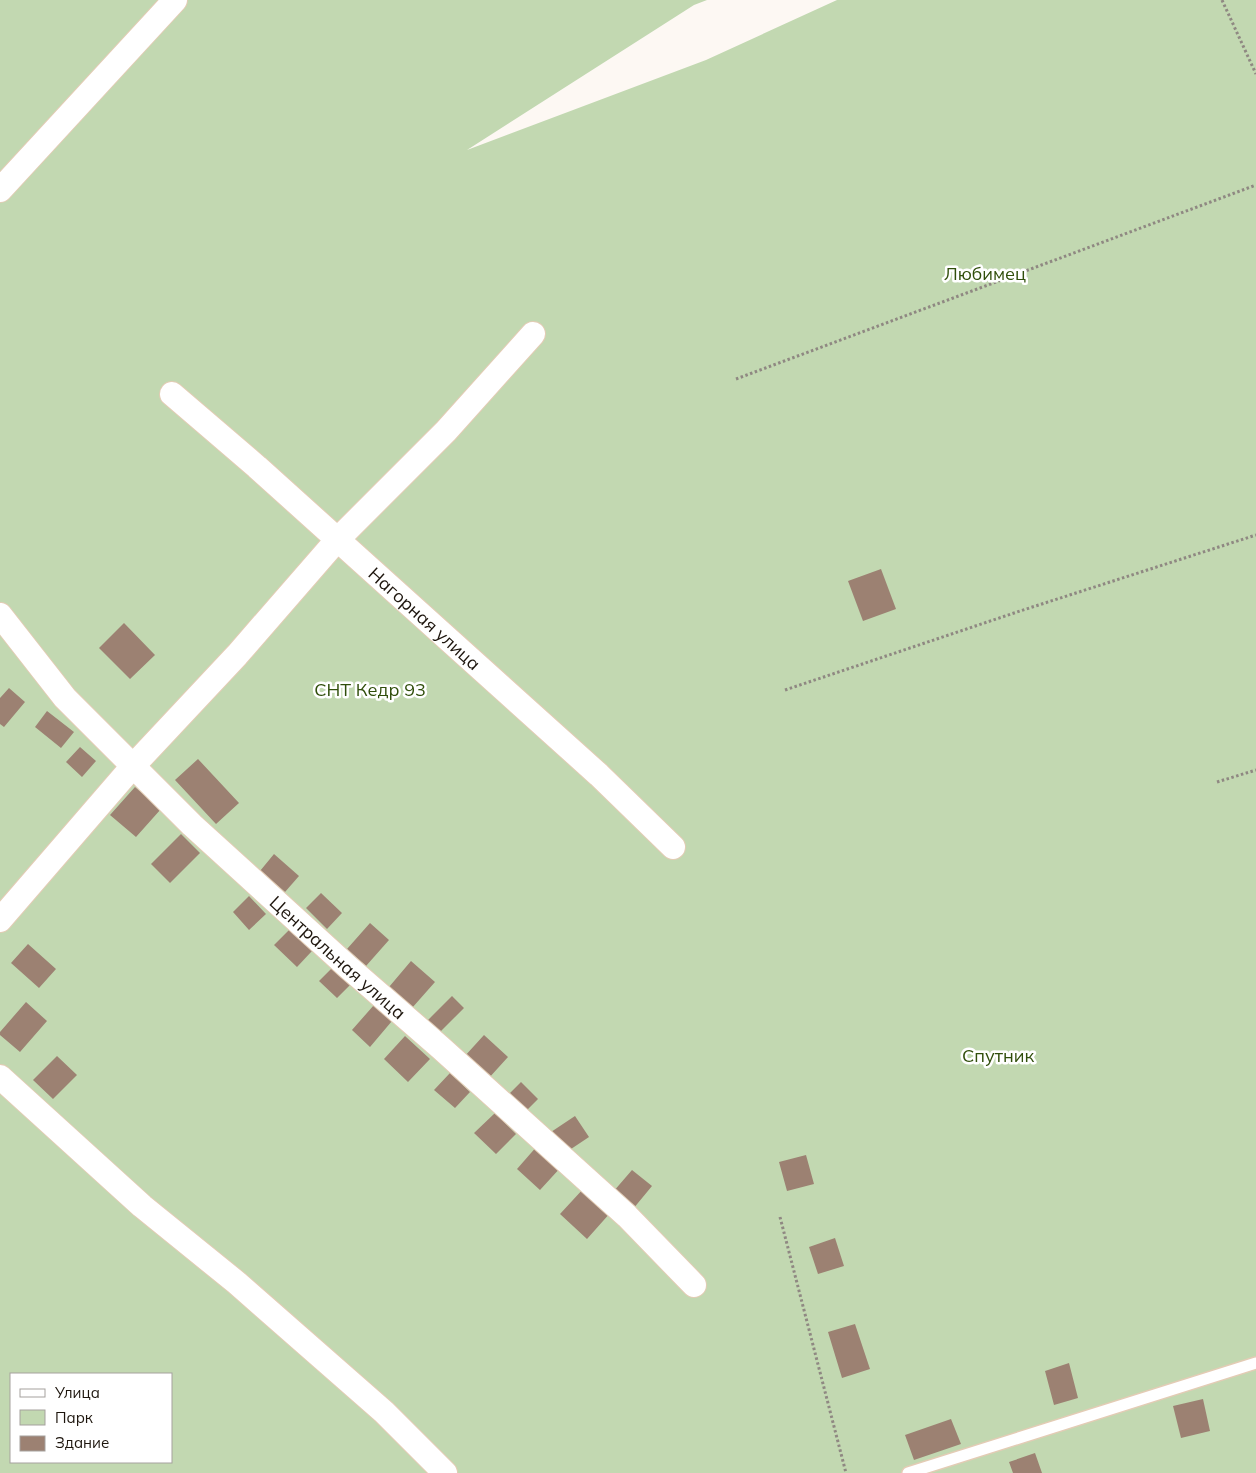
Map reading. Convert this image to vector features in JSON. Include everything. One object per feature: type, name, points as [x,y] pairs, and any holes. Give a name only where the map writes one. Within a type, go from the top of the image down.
[{"type":"street","points":[[0,190],[175,0]]},
{"type":"street","points":[[0,920],[133,766],[237,655],[337,540],[446,431],[533,334]]},
{"type":"street","name":"Нагорная улица","points":[[172,394],[599,775],[673,847]]},
{"type":"street","name":"Центральная улица","points":[[0,615],[65,698],[199,832],[627,1216],[694,1285]]},
{"type":"street","points":[[0,1077],[142,1206],[237,1283],[384,1412],[445,1473]]},
{"type":"lane","points":[[908,1473],[1256,1363]]},
{"type":"path","points":[[1222,0],[1256,74]]},
{"type":"path","points":[[736,379],[1256,185]]},
{"type":"path","points":[[785,690],[1020,611],[1256,535]]},
{"type":"path","points":[[1217,782],[1256,770]]},
{"type":"path","points":[[780,1216],[846,1473]]},
{"type":"green space","points":[[0,0],[707,0],[694,5],[467,150],[706,60],[837,0],[1256,0],[1256,1473],[0,1473]]},
{"type":"building","points":[[881,569],[896,609],[863,621],[848,581]]},
{"type":"building","points":[[124,623],[155,655],[130,679],[99,648]]},
{"type":"building","points":[[9,688],[25,702],[4,727],[0,724],[0,698]]},
{"type":"building","points":[[47,711],[74,732],[61,748],[35,727]]},
{"type":"building","points":[[80,747],[96,761],[82,777],[66,762]]},
{"type":"building","points":[[198,759],[239,803],[216,824],[175,780]]},
{"type":"building","points":[[135,787],[161,809],[136,837],[110,815]]},
{"type":"building","points":[[181,834],[200,853],[170,883],[151,864]]},
{"type":"building","points":[[274,854],[299,876],[285,892],[260,871]]},
{"type":"building","points":[[321,893],[342,913],[327,929],[306,908]]},
{"type":"building","points":[[249,896],[266,914],[249,930],[233,912]]},
{"type":"building","points":[[370,923],[389,940],[366,966],[347,949]]},
{"type":"building","points":[[289,930],[312,951],[297,967],[274,945]]},
{"type":"building","points":[[28,944],[56,969],[39,988],[11,963]]},
{"type":"building","points":[[411,961],[435,982],[412,1008],[389,987]]},
{"type":"building","points":[[333,967],[351,984],[337,998],[319,981]]},
{"type":"building","points":[[452,996],[464,1008],[439,1033],[427,1021]]},
{"type":"building","points":[[26,1002],[47,1021],[20,1052],[0,1035],[0,1032]]},
{"type":"building","points":[[374,1005],[392,1021],[370,1047],[352,1030]]},
{"type":"building","points":[[484,1035],[508,1057],[488,1079],[464,1057]]},
{"type":"building","points":[[405,1036],[430,1059],[408,1082],[384,1059]]},
{"type":"building","points":[[57,1056],[77,1075],[53,1099],[33,1080]]},
{"type":"building","points":[[450,1073],[470,1092],[455,1108],[434,1090]]},
{"type":"building","points":[[521,1082],[538,1099],[526,1111],[509,1094]]},
{"type":"building","points":[[495,1113],[516,1134],[496,1154],[474,1133]]},
{"type":"building","points":[[575,1116],[589,1137],[565,1153],[551,1132]]},
{"type":"building","points":[[538,1145],[562,1166],[540,1190],[517,1169]]},
{"type":"building","points":[[806,1155],[814,1184],[787,1191],[779,1162]]},
{"type":"building","points":[[632,1170],[652,1186],[633,1209],[613,1192]]},
{"type":"building","points":[[584,1188],[611,1212],[587,1239],[560,1214]]},
{"type":"building","points":[[835,1238],[844,1266],[818,1274],[809,1247]]},
{"type":"building","points":[[855,1324],[870,1369],[842,1378],[828,1332]]},
{"type":"building","points":[[1069,1363],[1078,1398],[1054,1405],[1045,1371]]},
{"type":"building","points":[[1203,1399],[1210,1431],[1181,1438],[1173,1406]]},
{"type":"building","points":[[951,1419],[961,1444],[914,1460],[905,1435]]},
{"type":"building","points":[[1035,1453],[1042,1473],[1013,1473],[1009,1462]]},
{"type":"park label","name":"Любимец","points":[[985,273]]},
{"type":"park label","name":"СНТ Кедр 93","points":[[370,689]]},
{"type":"park label","name":"Спутник","points":[[998,1055]]}]
